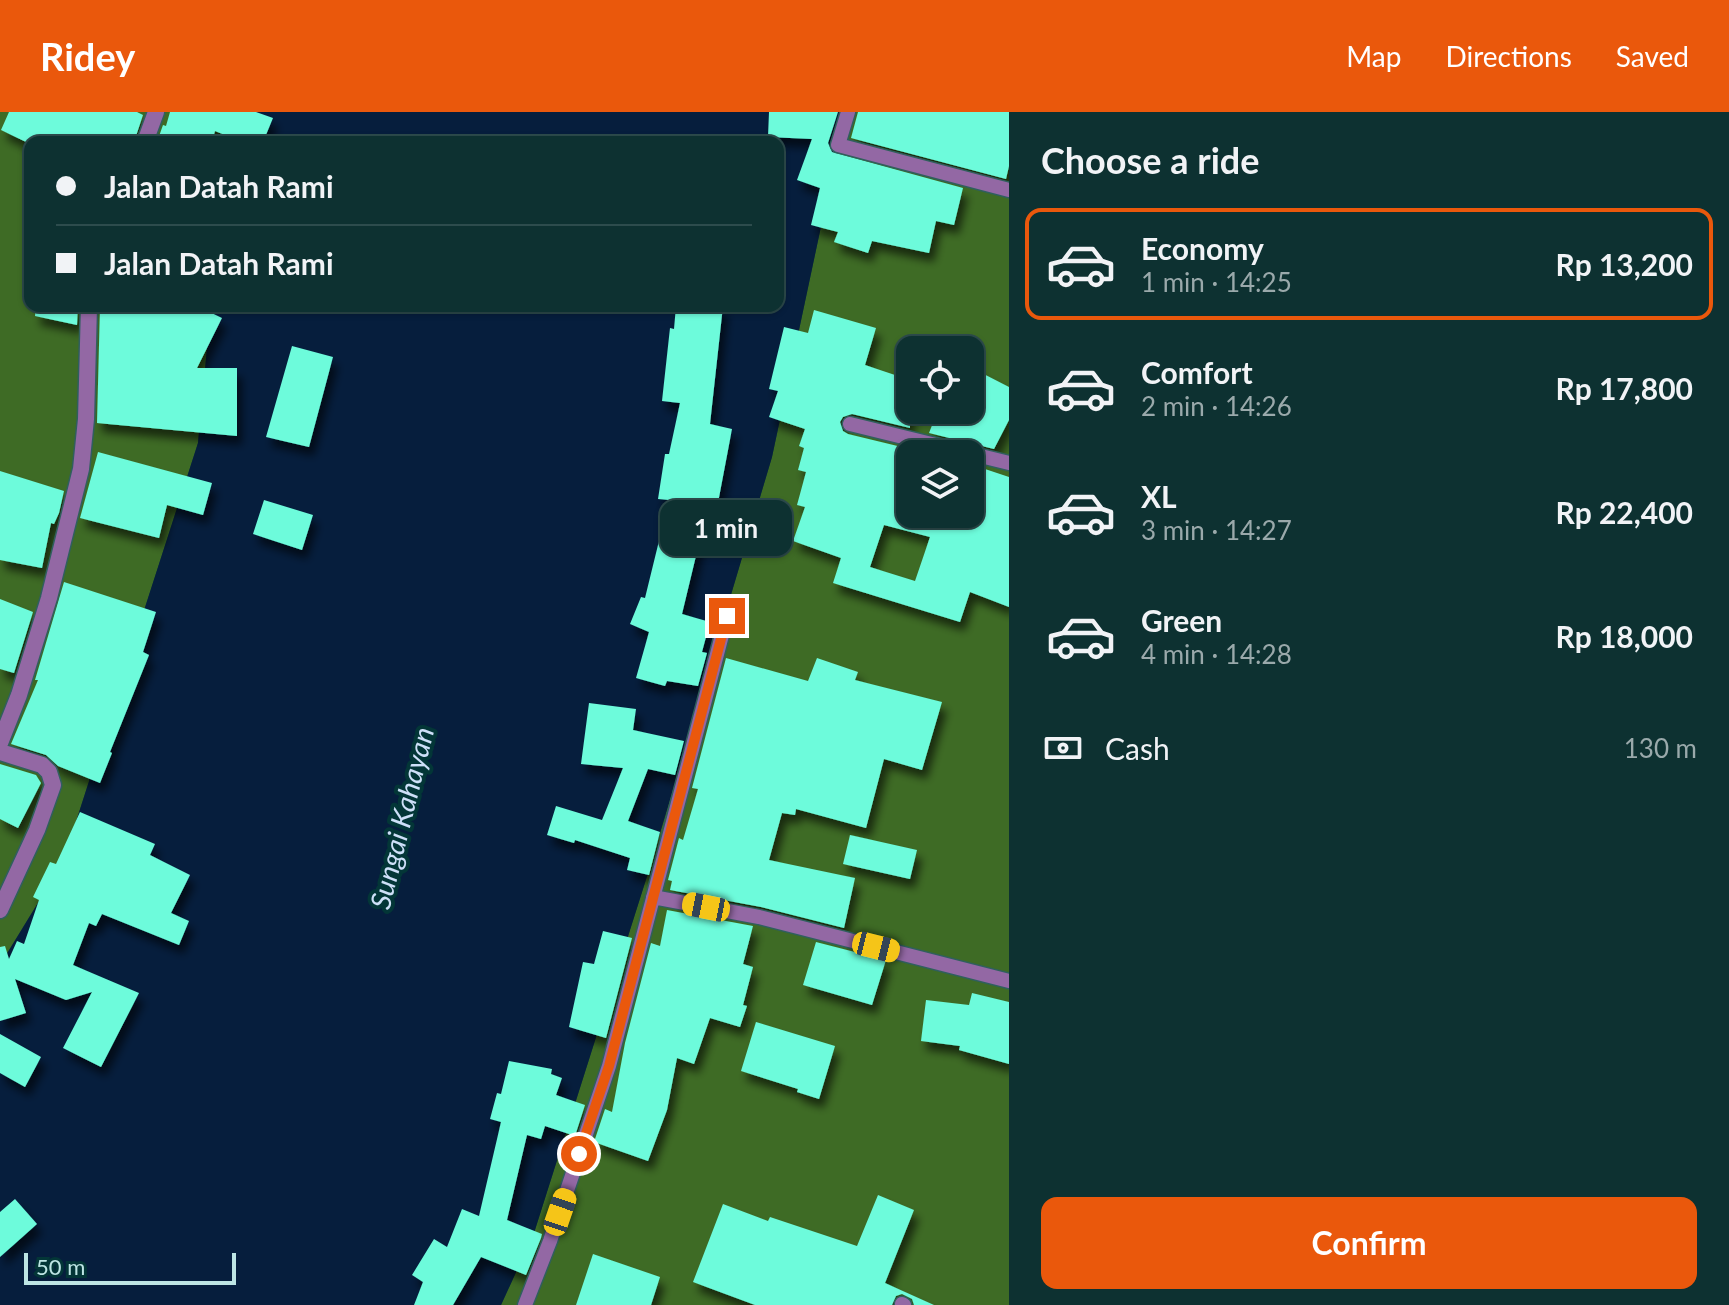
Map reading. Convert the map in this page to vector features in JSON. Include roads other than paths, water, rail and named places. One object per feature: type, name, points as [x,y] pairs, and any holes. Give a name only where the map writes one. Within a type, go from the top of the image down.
[{"type":"street","points":[[147,136],[156,112]]},
{"type":"street","points":[[0,743],[19,695],[49,598],[81,469],[86,419],[89,312]]},
{"type":"street","points":[[0,752],[42,765],[49,772],[53,785],[37,830],[0,910]]},
{"type":"lane","points":[[848,112],[838,145],[1009,190]]},
{"type":"lane","points":[[850,424],[1009,463]]},
{"type":"lane","points":[[525,1305],[609,1066],[727,616]]},
{"type":"lane","points":[[653,897],[759,917],[1009,981]]},
{"type":"water","name":"Sungai Kahayan","points":[[229,112],[849,112],[833,170],[772,457],[649,870],[534,1233],[501,1305],[0,1305],[0,965],[63,862],[198,443],[210,312],[784,312],[784,136],[227,136]]}]
